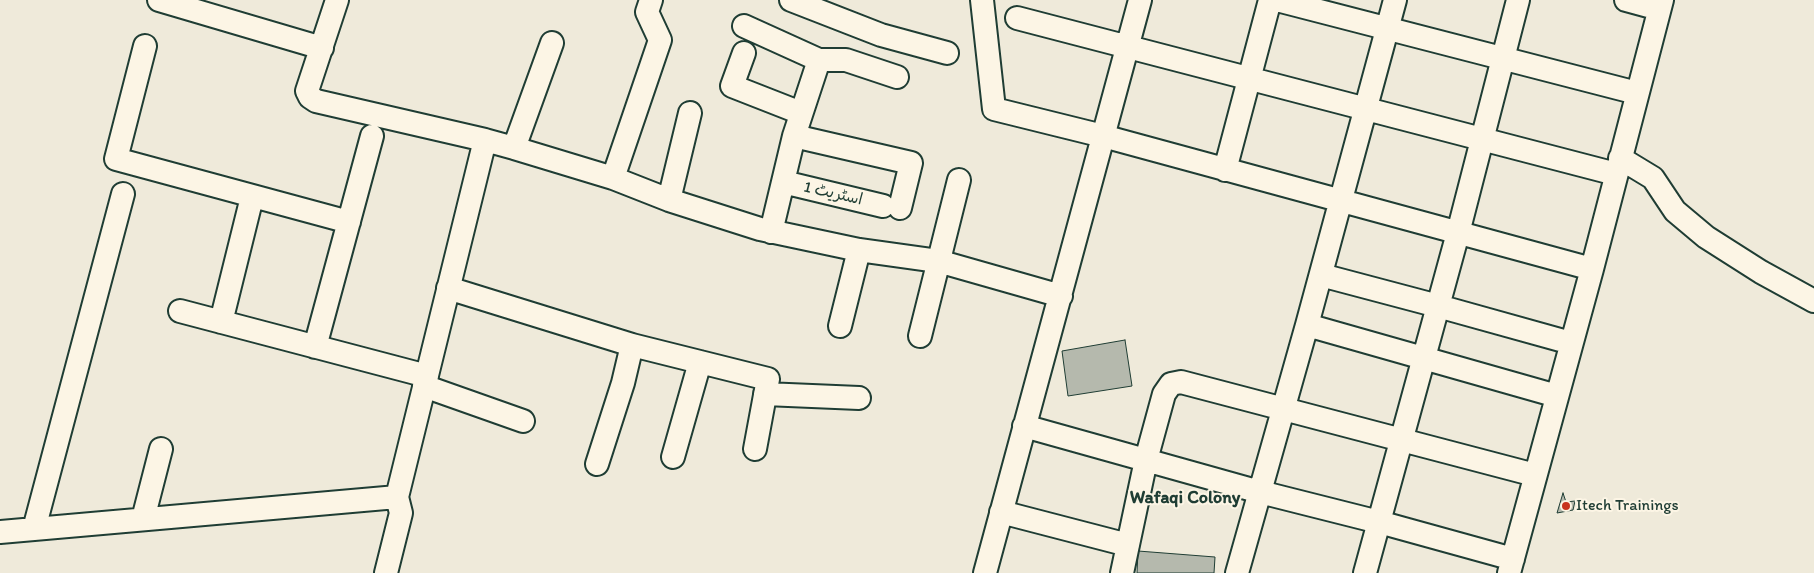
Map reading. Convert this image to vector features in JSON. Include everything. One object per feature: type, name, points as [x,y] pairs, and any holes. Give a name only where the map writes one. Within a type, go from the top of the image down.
[{"type":"street","points":[[159,0],[322,48]]},
{"type":"street","points":[[337,0],[307,91],[310,97],[316,101],[514,148],[613,178],[670,200],[771,232],[859,250],[938,261],[1061,296]]},
{"type":"street","points":[[613,178],[660,40],[647,12],[651,0]]},
{"type":"street","points":[[791,0],[881,35],[947,53]]},
{"type":"street","points":[[982,0],[994,109],[1104,136],[1592,269]]},
{"type":"street","points":[[985,573],[1104,136],[1126,46],[1140,0]]},
{"type":"street","points":[[1225,170],[1270,0]]},
{"type":"street","points":[[1277,0],[1503,57],[1637,94]]},
{"type":"street","points":[[1237,573],[1307,325],[1395,0]]},
{"type":"street","points":[[1365,573],[1403,439],[1518,0]]},
{"type":"street","points":[[1024,426],[1260,492],[1379,522],[1511,566],[1592,269],[1660,4],[1626,0]]},
{"type":"street","points":[[1017,18],[1481,140],[1618,166],[1653,178],[1674,211],[1706,237],[1761,272],[1814,301]]},
{"type":"street","points":[[744,26],[819,60],[846,60],[897,77]]},
{"type":"street","points":[[846,60],[863,28]]},
{"type":"street","points":[[514,148],[552,43]]},
{"type":"street","points":[[145,46],[116,159],[349,222]]},
{"type":"street","points":[[744,53],[732,86],[801,113]]},
{"type":"street","points":[[771,232],[794,136],[819,60]]},
{"type":"street","points":[[670,200],[690,113]]},
{"type":"street","points":[[315,347],[372,136]]},
{"type":"street","name":"اسٹریٹ 1","points":[[783,182],[892,207],[911,163],[794,136]]},
{"type":"street","points":[[386,573],[401,513],[397,497],[485,140]]},
{"type":"street","points":[[920,336],[959,180]]},
{"type":"street","points":[[34,529],[123,194]]},
{"type":"street","points":[[221,322],[252,197]]},
{"type":"street","points":[[840,326],[859,250]]},
{"type":"street","points":[[1320,275],[1571,343]]},
{"type":"street","points":[[448,288],[632,344],[768,379],[755,450]]},
{"type":"street","points":[[180,311],[315,347],[425,381],[523,421]]},
{"type":"street","points":[[1307,325],[1557,396]]},
{"type":"street","points":[[597,464],[623,382],[632,344]]},
{"type":"street","points":[[673,457],[700,362]]},
{"type":"street","points":[[1122,573],[1146,460],[1164,394],[1171,384],[1181,382],[1535,475]]},
{"type":"street","points":[[765,394],[859,398]]},
{"type":"street","points":[[143,519],[161,449]]},
{"type":"street","points":[[0,532],[397,497]]},
{"type":"street","points":[[1001,512],[1128,545]]},
{"type":"building","points":[[1125,340],[1132,386],[1068,396],[1062,351]]},
{"type":"building","name":"Itech Trainings","points":[[1563,493],[1566,502],[1575,501],[1573,510],[1557,513]]},
{"type":"building","points":[[1138,551],[1215,557],[1214,573],[1137,573]]},
{"type":"place","name":"Itech Trainings","points":[[1566,506]]},
{"type":"district","name":"Wafaqi Colony","points":[[1185,498]]}]
